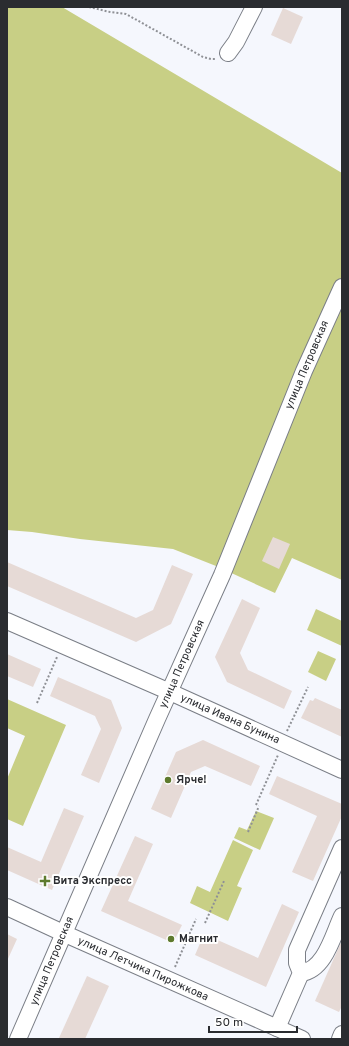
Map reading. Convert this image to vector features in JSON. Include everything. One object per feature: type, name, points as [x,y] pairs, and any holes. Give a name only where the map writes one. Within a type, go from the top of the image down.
[{"type":"street","points":[[228,53],[236,42],[254,7]]},
{"type":"street","name":"улица Петровская","points":[[18,1039],[222,575],[304,371],[342,288]]},
{"type":"street","name":"улица Ивана Бунина","points":[[7,621],[170,692],[342,770]]},
{"type":"street","points":[[277,1028],[301,973],[297,963],[297,950],[342,848]]},
{"type":"street","name":"улица Летчика Пирожкова","points":[[7,907],[63,934],[302,1039]]},
{"type":"street","points":[[301,973],[314,968],[323,959],[342,916]]},
{"type":"street","points":[[340,1039],[342,1034]]},
{"type":"path","points":[[89,7],[126,14],[207,58],[217,59],[228,53]]},
{"type":"path","points":[[37,703],[62,645]]},
{"type":"path","points":[[256,805],[282,743],[308,687]]},
{"type":"path","points":[[248,832],[259,806]]},
{"type":"path","points":[[206,923],[224,882]]},
{"type":"path","points":[[169,980],[196,919]]},
{"type":"green space","points":[[7,7],[62,7],[342,173],[342,580],[292,558],[275,593],[216,566],[173,549],[7,530]]},
{"type":"green space","points":[[316,609],[342,621],[342,646],[307,630]]},
{"type":"green space","points":[[318,651],[336,659],[326,681],[308,672]]},
{"type":"green space","points":[[7,699],[66,725],[23,826],[7,819],[7,779],[25,736],[7,728]]},
{"type":"green space","points":[[256,811],[274,818],[260,850],[234,838],[239,827],[247,830]]},
{"type":"green space","points":[[233,840],[253,850],[237,886],[242,888],[228,921],[190,903],[197,886],[210,892]]},
{"type":"building","points":[[283,8],[303,17],[291,44],[271,35]]},
{"type":"building","points":[[273,537],[290,544],[279,569],[262,561]]},
{"type":"building","points":[[7,562],[136,618],[153,610],[172,565],[193,574],[171,624],[136,642],[7,586]]},
{"type":"building","points":[[242,599],[260,608],[240,653],[248,670],[292,691],[284,709],[227,682],[215,657]]},
{"type":"building","points":[[7,654],[41,669],[33,687],[7,676]]},
{"type":"building","points":[[58,677],[111,700],[122,728],[99,783],[81,775],[101,729],[95,716],[50,696]]},
{"type":"building","points":[[315,698],[342,710],[342,737],[301,718],[310,700],[313,701]]},
{"type":"building","points":[[203,740],[260,766],[251,786],[205,766],[191,772],[171,818],[151,809],[176,752]]},
{"type":"building","points":[[277,776],[342,804],[342,816],[313,881],[292,872],[317,816],[269,794]]},
{"type":"building","points":[[64,808],[84,816],[52,890],[7,870],[7,847],[41,862]]},
{"type":"building","points":[[135,836],[153,844],[128,901],[182,925],[173,943],[101,911]]},
{"type":"building","points":[[282,904],[299,912],[266,987],[195,955],[204,934],[258,958]]},
{"type":"building","points":[[7,934],[17,939],[7,961]]},
{"type":"building","points":[[342,940],[342,1006],[339,1012],[315,1001]]},
{"type":"building","points":[[87,976],[109,986],[85,1039],[59,1038]]},
{"type":"place","name":"Ярче!","points":[[168,780]]},
{"type":"place","name":"Вита Экспресс","points":[[45,881]]},
{"type":"place","name":"Магнит","points":[[171,939]]}]
